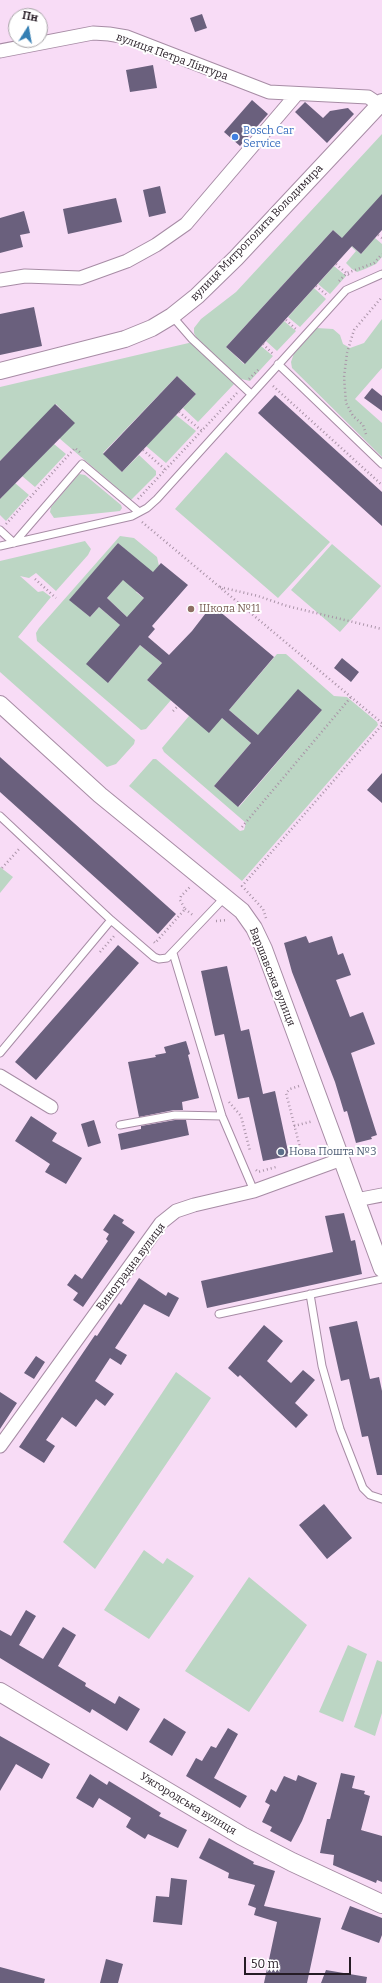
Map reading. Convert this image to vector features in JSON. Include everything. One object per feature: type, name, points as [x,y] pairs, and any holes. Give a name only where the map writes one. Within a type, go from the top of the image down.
[{"type":"main road","name":"Ужгородська вулиця","points":[[0,1692],[242,1836],[292,1862],[382,1904]]},
{"type":"street","name":"вулиця Петра Лінтура","points":[[0,51],[93,33],[109,34],[127,37],[269,92],[296,95],[368,97],[381,105]]},
{"type":"street","points":[[0,280],[25,276],[80,278],[127,261],[156,245],[186,224],[296,95]]},
{"type":"street","name":"вулиця Митрополита Володимира","points":[[0,371],[124,339],[152,328],[172,316],[197,296],[236,258],[381,105]]},
{"type":"street","name":"Варшавська вулиця","points":[[2,709],[100,795],[242,911],[254,928],[342,1159],[382,1269]]},
{"type":"street","points":[[0,1076],[51,1107]]},
{"type":"street","name":"Виноградна вулиця","points":[[0,1446],[161,1223],[176,1211],[254,1191],[342,1159]]},
{"type":"street","points":[[356,1200],[382,1195]]},
{"type":"lane","points":[[0,546],[132,516],[139,512],[157,499],[279,362],[346,290],[382,274]]},
{"type":"lane","points":[[172,316],[192,339],[252,394]]},
{"type":"lane","points":[[279,362],[382,464]]},
{"type":"lane","points":[[14,543],[82,464],[139,512]]},
{"type":"lane","points":[[0,530],[14,543]]},
{"type":"lane","points":[[0,816],[111,920],[154,957],[159,959],[167,958],[173,953],[225,897]]},
{"type":"lane","points":[[0,1053],[111,920]]},
{"type":"lane","points":[[173,953],[222,1116],[254,1191]]},
{"type":"lane","points":[[120,1125],[175,1114],[222,1116]]},
{"type":"lane","points":[[219,1314],[382,1279]]},
{"type":"lane","points":[[310,1294],[322,1366],[340,1430],[363,1488],[370,1495],[382,1499]]},
{"type":"path","points":[[378,235],[382,238]]},
{"type":"path","points":[[336,284],[347,273],[374,263],[382,254]]},
{"type":"path","points":[[336,264],[360,284]]},
{"type":"path","points":[[316,286],[335,302]]},
{"type":"path","points":[[321,300],[331,289]]},
{"type":"path","points":[[365,448],[366,436],[364,426],[353,416],[346,403],[344,377],[347,353],[354,330],[382,297]]},
{"type":"path","points":[[286,320],[304,336]]},
{"type":"path","points":[[291,333],[300,323]]},
{"type":"path","points":[[263,344],[273,353],[279,362]]},
{"type":"path","points":[[268,359],[277,348]]},
{"type":"path","points":[[136,500],[166,470],[263,364]]},
{"type":"path","points":[[267,390],[272,385],[382,485]]},
{"type":"path","points":[[179,412],[212,439]]},
{"type":"path","points":[[3,521],[6,524],[75,448],[87,459]]},
{"type":"path","points":[[143,450],[176,478]]},
{"type":"path","points":[[140,520],[382,724],[242,886]]},
{"type":"path","points":[[35,579],[56,598]]},
{"type":"path","points":[[220,587],[258,596],[294,608],[382,629]]},
{"type":"path","points":[[242,827],[351,697]]},
{"type":"path","points":[[173,711],[178,706]]},
{"type":"path","points":[[2,868],[27,841]]},
{"type":"path","points":[[150,939],[155,944],[186,909],[180,900],[181,896],[191,886]]},
{"type":"path","points":[[302,1159],[286,1093],[290,1089],[305,1084]]},
{"type":"path","points":[[228,1100],[241,1116],[250,1153]]},
{"type":"path","points":[[294,1126],[318,1120]]},
{"type":"path","points":[[298,1161],[309,1157]]},
{"type":"path","points":[[254,1168],[258,1172],[279,1166]]},
{"type":"green space","points":[[382,134],[382,201],[343,238],[361,254],[375,238],[382,244],[382,257],[376,264],[357,272],[346,263],[356,251],[333,230],[226,347],[244,364],[261,346],[273,356],[250,381],[241,379],[197,339],[194,333],[194,328],[201,319],[236,292]]},
{"type":"green space","points":[[334,266],[346,276],[330,294],[318,284]]},
{"type":"green space","points":[[314,288],[326,299],[300,327],[288,317]]},
{"type":"green space","points":[[382,319],[382,368],[355,399],[382,423],[382,457],[292,368],[291,362],[295,350],[313,330],[317,328],[333,329],[340,335],[343,344],[350,348],[364,343]]},
{"type":"green space","points":[[284,321],[296,331],[277,351],[266,341]]},
{"type":"green space","points":[[193,342],[233,380],[234,384],[198,422],[183,408],[196,394],[177,376],[103,453],[122,472],[139,455],[156,471],[156,475],[131,500],[59,438],[74,423],[56,404],[0,461],[0,387]]},
{"type":"green space","points":[[176,415],[196,431],[166,463],[146,446]]},
{"type":"green space","points":[[54,444],[66,454],[35,487],[22,476]]},
{"type":"green space","points":[[226,452],[330,542],[278,598],[175,509]]},
{"type":"green space","points":[[79,474],[85,475],[121,505],[122,508],[120,511],[54,518],[50,512],[51,507]]},
{"type":"green space","points":[[15,483],[29,495],[6,521],[0,515],[0,499]]},
{"type":"green space","points":[[120,536],[134,538],[157,557],[159,566],[136,592],[150,603],[127,617],[107,598],[139,561],[118,543],[70,600],[90,617],[99,607],[120,625],[108,683],[140,645],[162,663],[147,680],[171,700],[146,729],[141,730],[37,641],[36,633]]},
{"type":"green space","points":[[85,541],[91,549],[88,555],[56,591],[36,573],[29,578],[20,576],[38,592],[43,591],[51,597],[18,637],[135,740],[134,744],[116,764],[107,767],[0,672],[0,561]]},
{"type":"green space","points":[[332,544],[381,586],[340,632],[291,590]]},
{"type":"green space","points":[[277,654],[286,654],[334,696],[347,697],[377,722],[378,725],[242,881],[129,786],[153,759],[156,759],[240,831],[244,830],[246,823],[164,752],[162,748],[189,716],[222,718],[251,743],[214,786],[239,807],[322,710],[258,735],[229,710]]},
{"type":"green space","points":[[0,867],[13,877],[0,893]]},
{"type":"green space","points":[[176,1372],[211,1398],[95,1569],[63,1542]]},
{"type":"green space","points":[[144,1550],[163,1564],[167,1558],[194,1576],[149,1639],[104,1610]]},
{"type":"green space","points":[[249,1577],[307,1625],[249,1712],[185,1671]]},
{"type":"green space","points":[[348,1645],[367,1654],[343,1722],[319,1712]]},
{"type":"green space","points":[[377,1660],[382,1662],[382,1713],[375,1736],[354,1727]]},
{"type":"building","points":[[202,14],[207,28],[195,32],[190,18]]},
{"type":"building","points":[[153,65],[157,88],[130,92],[126,70]]},
{"type":"building","points":[[252,100],[268,114],[240,146],[224,132]]},
{"type":"building","points":[[305,102],[323,118],[330,111],[348,108],[354,114],[327,143],[295,112]]},
{"type":"building","points":[[160,186],[166,213],[149,217],[143,190]]},
{"type":"building","points":[[382,194],[382,230],[361,254],[352,246],[245,364],[226,347],[333,230],[342,238]]},
{"type":"building","points":[[116,198],[122,222],[68,234],[63,209]]},
{"type":"building","points":[[24,211],[30,233],[20,235],[23,247],[0,253],[0,218]]},
{"type":"building","points":[[34,307],[42,346],[0,355],[0,314]]},
{"type":"building","points":[[177,376],[196,394],[122,472],[103,454]]},
{"type":"building","points":[[372,388],[382,396],[382,411],[364,398]]},
{"type":"building","points":[[275,395],[382,492],[382,526],[258,413]]},
{"type":"building","points":[[55,404],[75,423],[0,499],[0,461]]},
{"type":"building","points":[[118,543],[153,572],[161,563],[188,585],[152,626],[155,629],[148,637],[169,655],[192,631],[212,605],[274,657],[229,710],[258,735],[298,689],[322,710],[238,807],[214,786],[251,743],[222,718],[209,733],[147,680],[162,663],[140,645],[108,683],[86,664],[120,625],[99,607],[90,617],[69,600]],"holes":[[[123,580],[144,598],[127,617],[107,598]]]},
{"type":"building","points":[[342,658],[359,672],[351,682],[334,668]]},
{"type":"building","points":[[0,757],[176,914],[158,934],[0,792]]},
{"type":"building","points":[[382,773],[382,803],[367,790]]},
{"type":"building","points":[[306,936],[309,943],[332,936],[338,955],[343,953],[351,975],[336,980],[350,1017],[363,1012],[375,1044],[351,1053],[377,1135],[371,1137],[372,1139],[356,1143],[347,1111],[344,1112],[335,1082],[292,972],[284,943]]},
{"type":"building","points":[[118,945],[139,963],[36,1080],[15,1062]]},
{"type":"building","points":[[227,966],[241,1031],[249,1029],[263,1094],[275,1091],[289,1156],[263,1161],[249,1097],[238,1099],[224,1034],[215,1036],[201,971]]},
{"type":"building","points":[[186,1041],[199,1098],[182,1102],[183,1110],[174,1110],[139,1117],[128,1062],[156,1057],[155,1055],[166,1053],[164,1047]]},
{"type":"building","points":[[31,1116],[57,1133],[52,1141],[82,1158],[66,1184],[45,1172],[50,1164],[15,1141]]},
{"type":"building","points":[[94,1120],[101,1143],[88,1147],[81,1124]]},
{"type":"building","points":[[175,1120],[186,1120],[189,1135],[121,1150],[118,1134],[141,1129],[141,1126]]},
{"type":"building","points":[[344,1213],[351,1241],[355,1240],[362,1274],[207,1308],[201,1281],[333,1252],[325,1216]]},
{"type":"building","points":[[114,1214],[124,1220],[122,1223],[135,1232],[83,1307],[73,1300],[78,1293],[67,1285],[75,1274],[82,1279],[108,1241],[106,1239],[109,1234],[103,1230]]},
{"type":"building","points":[[139,1278],[166,1296],[168,1292],[179,1298],[169,1317],[144,1304],[115,1348],[127,1355],[121,1365],[110,1358],[95,1381],[114,1394],[105,1406],[96,1399],[76,1427],[62,1417],[46,1440],[55,1446],[44,1463],[19,1447],[95,1335],[97,1336],[119,1303],[121,1305]]},
{"type":"building","points":[[357,1321],[370,1379],[379,1377],[382,1391],[382,1475],[377,1475],[368,1436],[362,1437],[349,1379],[341,1381],[329,1327]]},
{"type":"building","points":[[264,1325],[283,1341],[267,1361],[291,1383],[303,1370],[315,1380],[295,1403],[308,1415],[296,1428],[240,1375],[238,1377],[228,1368]]},
{"type":"building","points":[[36,1356],[45,1362],[34,1379],[24,1373]]},
{"type":"building","points":[[0,1392],[17,1403],[0,1429]]},
{"type":"building","points":[[324,1504],[352,1538],[327,1559],[299,1525]]},
{"type":"building","points":[[26,1610],[36,1616],[19,1645],[43,1659],[63,1627],[76,1635],[58,1666],[86,1683],[85,1686],[115,1704],[119,1696],[140,1709],[127,1731],[92,1709],[90,1713],[0,1658],[0,1630],[11,1636]]},
{"type":"building","points":[[164,1718],[186,1732],[172,1756],[149,1742]]},
{"type":"building","points":[[228,1728],[238,1734],[214,1778],[247,1796],[240,1808],[186,1776],[196,1758],[202,1761],[211,1746],[216,1748]]},
{"type":"building","points":[[0,1736],[50,1764],[42,1779],[16,1764],[0,1791]]},
{"type":"building","points":[[341,1773],[355,1776],[352,1788],[365,1791],[364,1794],[370,1796],[361,1830],[382,1836],[382,1882],[377,1880],[376,1883],[333,1865],[334,1855],[320,1853],[327,1819],[330,1819]]},
{"type":"building","points":[[90,1774],[107,1785],[109,1781],[161,1813],[159,1816],[187,1830],[178,1848],[148,1834],[145,1839],[126,1827],[131,1818],[99,1798],[93,1808],[76,1798]]},
{"type":"building","points":[[298,1775],[317,1783],[302,1821],[291,1842],[270,1831],[272,1827],[262,1822],[270,1805],[265,1802],[271,1789],[276,1792],[284,1776],[296,1781]]},
{"type":"building","points":[[209,1838],[254,1862],[253,1864],[275,1871],[264,1906],[321,1918],[307,1983],[264,1983],[277,1922],[254,1915],[256,1908],[248,1905],[255,1885],[228,1878],[229,1873],[199,1858]]},
{"type":"building","points":[[171,1878],[187,1880],[182,1925],[153,1922],[156,1896],[169,1897]]},
{"type":"building","points":[[350,1906],[382,1918],[382,1935],[379,1943],[341,1929]]},
{"type":"building","points":[[106,1959],[123,1964],[118,1983],[100,1983]]},
{"type":"building","points":[[0,1967],[45,1979],[44,1983],[0,1983]]},
{"type":"building","points":[[326,1970],[367,1977],[366,1983],[321,1983]]},
{"type":"place","name":"Bosch Car Service","points":[[235,137]]},
{"type":"place","name":"Школа №11","points":[[191,609]]},
{"type":"place","name":"Нова Пошта №3","points":[[281,1152]]}]
